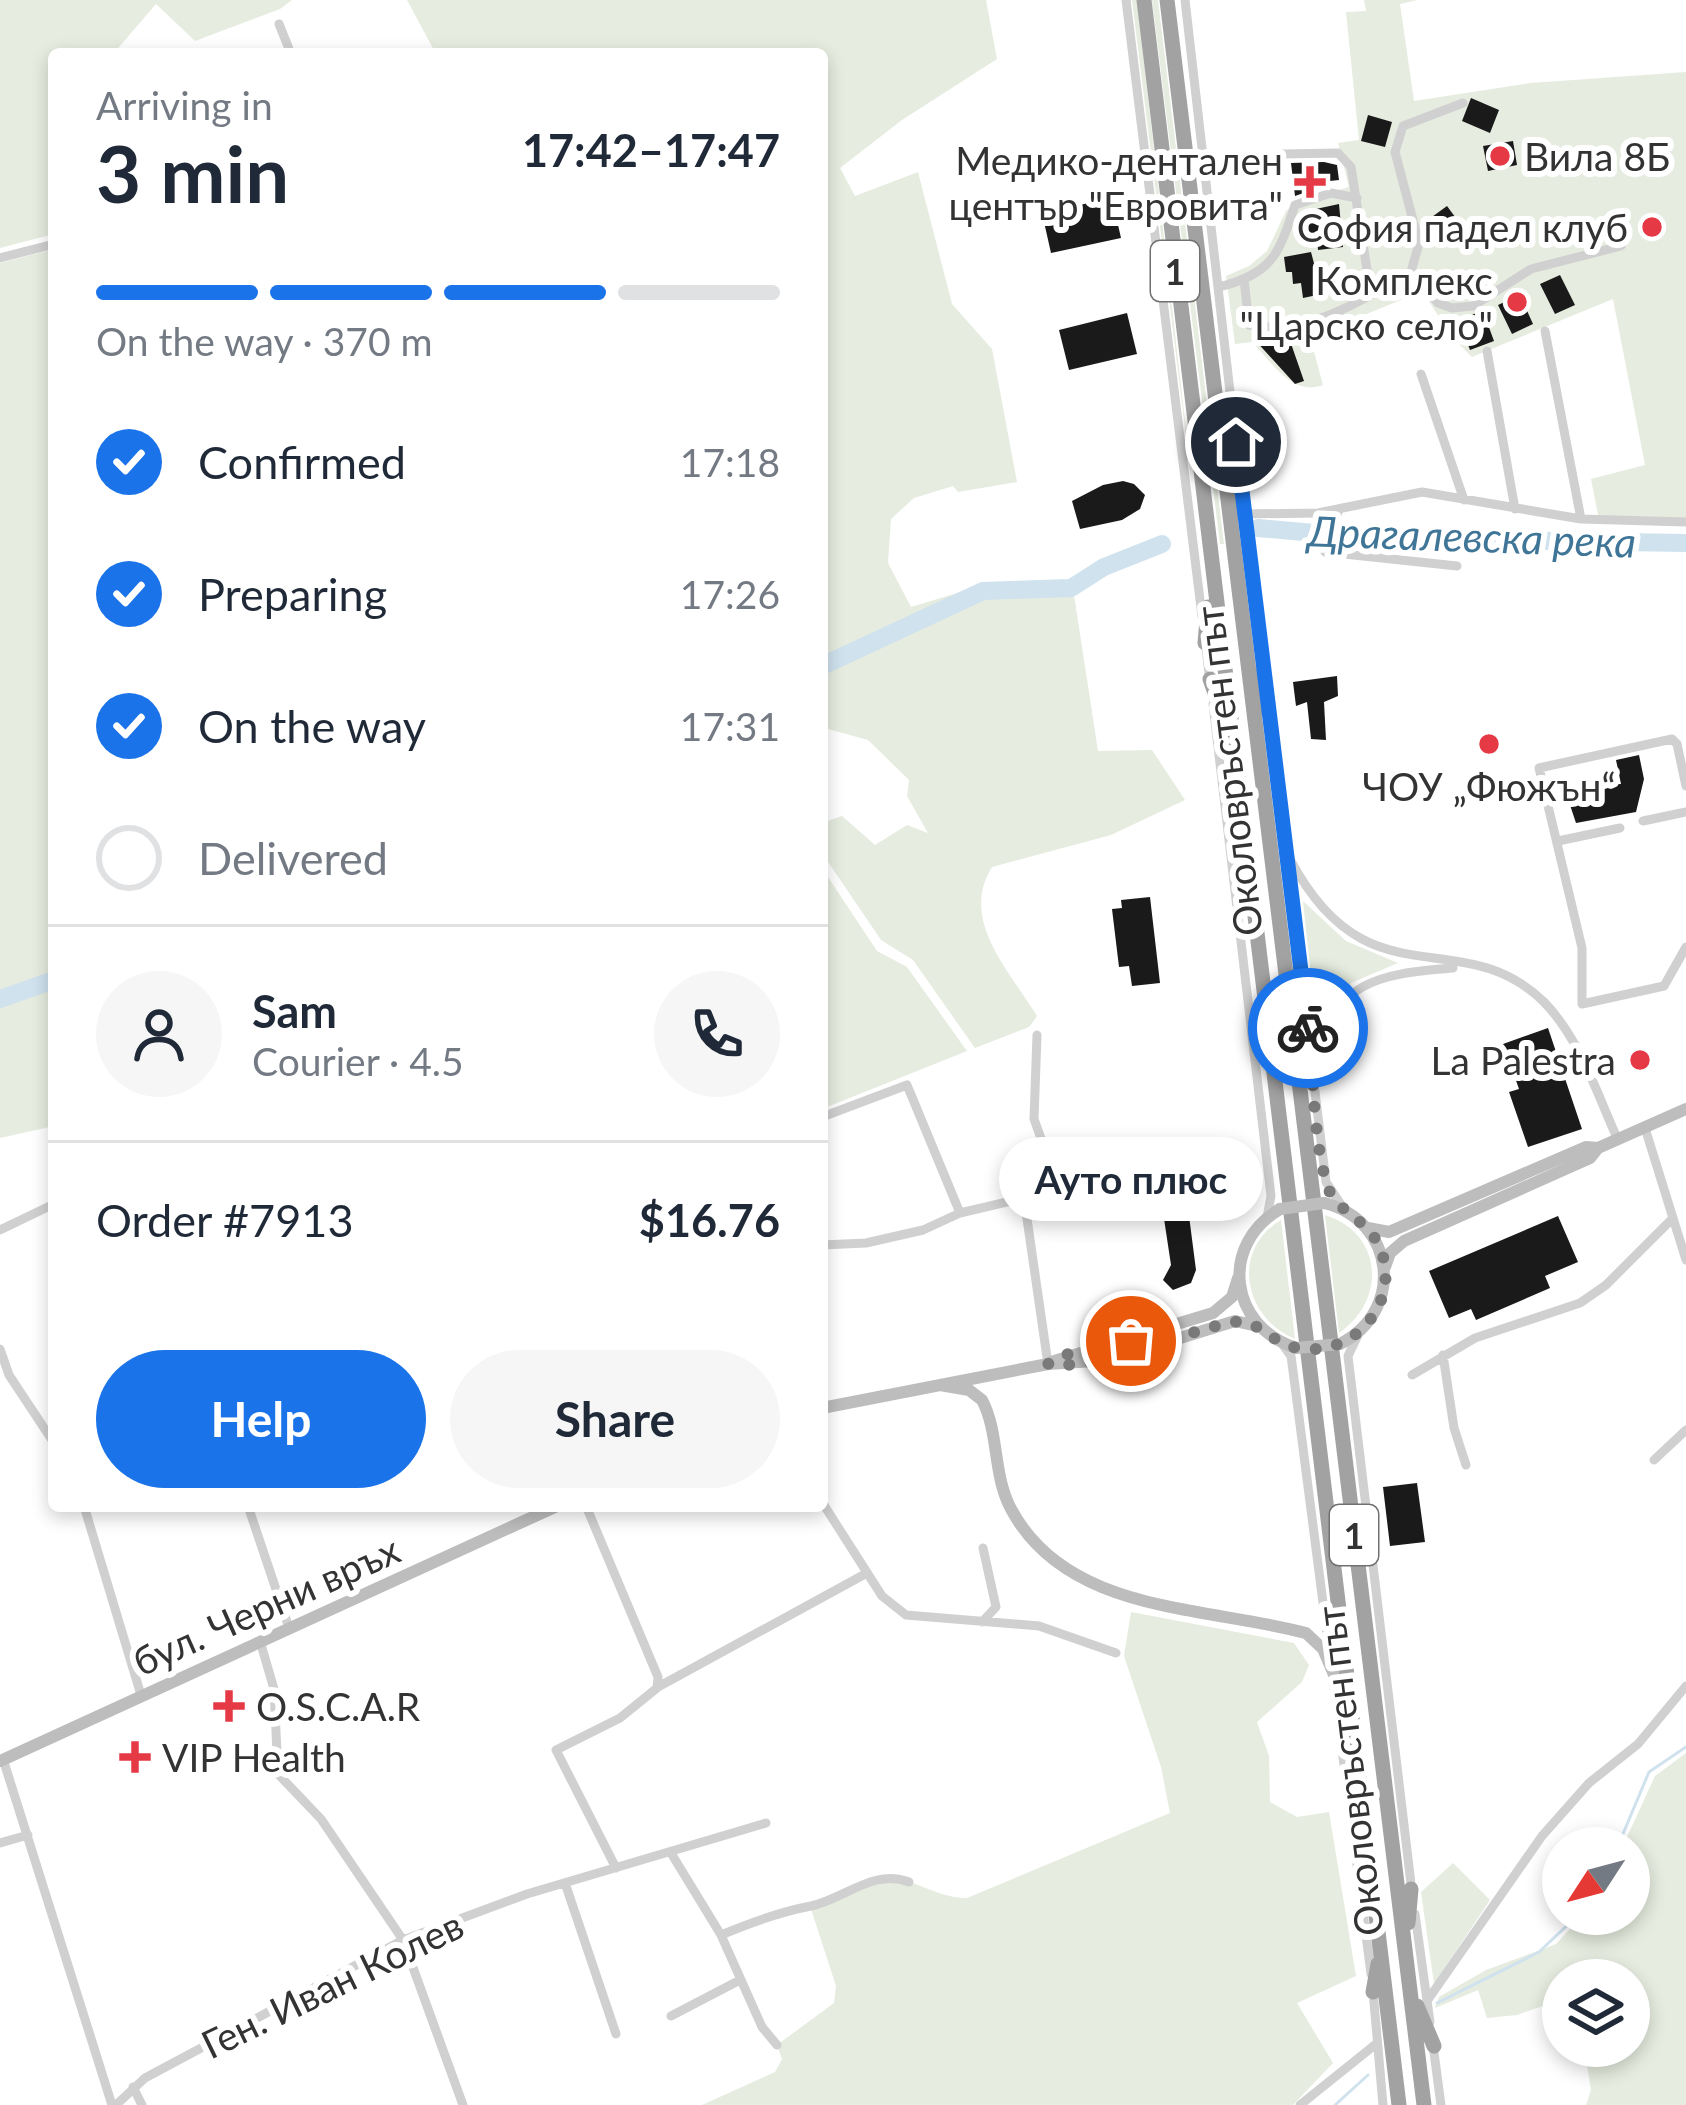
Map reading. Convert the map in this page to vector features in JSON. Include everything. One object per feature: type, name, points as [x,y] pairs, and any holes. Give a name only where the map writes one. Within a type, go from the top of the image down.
[{"type":"highway","name":"Околовръстен път","points":[[1144,0],[1210,568],[1282,1109],[1399,2105]]},
{"type":"highway","name":"Околовръстен път","points":[[1167,0],[1424,2105]]},
{"type":"highway","points":[[1218,423],[1244,514]]},
{"type":"highway","points":[[1205,643],[1210,568]]},
{"type":"highway","points":[[1259,747],[1263,672]]},
{"type":"highway","points":[[1210,679],[1233,744]]},
{"type":"highway","points":[[1350,1784],[1364,1821]]},
{"type":"highway","points":[[1404,1956],[1411,1888]]},
{"type":"highway","points":[[1373,1992],[1381,1950]]},
{"type":"highway","points":[[1409,1986],[1434,2046]]},
{"type":"main road","points":[[1368,1228],[1389,1232],[1517,1174],[1586,1147],[1598,1148],[1686,1109]]},
{"type":"main road","points":[[1048,1364],[1067,1366],[1134,1354],[1235,1321],[1257,1326],[1296,1348],[1340,1344],[1359,1332],[1381,1302],[1390,1253],[1404,1241],[1590,1158],[1598,1148]]},
{"type":"main road","points":[[828,1407],[1048,1364],[1220,1310],[1232,1297],[1244,1245],[1273,1213],[1324,1203],[1346,1210],[1368,1228],[1385,1267]]},
{"type":"main road","points":[[1238,1278],[1243,1303],[1257,1326]]},
{"type":"main road","points":[[940,1385],[973,1392],[986,1406],[1006,1496],[1030,1537],[1054,1563],[1114,1593],[1306,1633],[1324,1649],[1335,1677]]},
{"type":"main road","name":"бул. Черни връх","points":[[2,1760],[544,1512]]},
{"type":"street","name":"Околовръстен път","points":[[1126,0],[1273,1213]]},
{"type":"street","name":"Околовръстен път","points":[[1185,0],[1327,1187],[1346,1210]]},
{"type":"street","points":[[279,24],[289,48]]},
{"type":"street","points":[[1244,279],[1249,326],[1267,329],[1290,327],[1371,295],[1412,272],[1418,243],[1395,152],[1403,126],[1463,103]]},
{"type":"street","points":[[1206,165],[1283,154],[1338,153],[1351,167],[1371,295]]},
{"type":"street","points":[[1219,287],[1244,279],[1274,259],[1284,246],[1295,206],[1330,193],[1358,198]]},
{"type":"street","points":[[0,258],[48,246]]},
{"type":"street","points":[[1412,272],[1438,303],[1452,308],[1472,306],[1531,269],[1621,246]]},
{"type":"street","points":[[1545,331],[1581,518]]},
{"type":"street","points":[[1487,351],[1515,509]]},
{"type":"street","points":[[1421,374],[1464,500]]},
{"type":"street","points":[[1244,514],[1339,509],[1422,492],[1581,518],[1686,522]]},
{"type":"street","points":[[1339,509],[1325,552],[1457,566]]},
{"type":"street","points":[[1565,1027],[1582,1004],[1582,948],[1539,768],[1672,739],[1686,786]]},
{"type":"street","points":[[1642,821],[1686,812]]},
{"type":"street","points":[[1558,841],[1620,828]]},
{"type":"street","points":[[1288,855],[1322,908],[1354,937],[1391,952],[1510,978],[1541,999],[1565,1027],[1618,1140]]},
{"type":"street","points":[[1582,1004],[1657,990],[1686,947]]},
{"type":"street","points":[[1312,1066],[1331,1015],[1357,989],[1389,974],[1470,967]]},
{"type":"street","points":[[1037,1035],[1034,1119],[1056,1180]]},
{"type":"street","points":[[828,1116],[907,1085],[960,1213]]},
{"type":"street","points":[[1645,1128],[1686,1260]]},
{"type":"street","points":[[828,1244],[895,1238],[960,1213],[1024,1198],[1114,1156]]},
{"type":"street","points":[[1024,1198],[1048,1364]]},
{"type":"street","points":[[0,1231],[48,1207]]},
{"type":"street","points":[[1412,1375],[1475,1338],[1580,1303],[1606,1285],[1673,1218]]},
{"type":"street","name":"Околовръстен път","points":[[1359,1332],[1348,1356],[1441,2105]]},
{"type":"street","name":"Околовръстен път","points":[[1281,1343],[1292,1361],[1350,1784],[1383,2105]]},
{"type":"street","points":[[0,1348],[9,1375],[48,1434]]},
{"type":"street","points":[[1443,1354],[1454,1428],[1466,1465]]},
{"type":"street","points":[[1654,1460],[1686,1430]]},
{"type":"street","points":[[828,1511],[889,1604],[906,1615],[1039,1626],[1116,1653]]},
{"type":"street","points":[[86,1512],[140,1695]]},
{"type":"street","points":[[250,1512],[289,1628]]},
{"type":"street","points":[[589,1512],[654,1661],[658,1687]]},
{"type":"street","points":[[982,1622],[996,1607],[983,1548]]},
{"type":"street","points":[[616,1868],[556,1750],[628,1713],[658,1687],[868,1573]]},
{"type":"street","points":[[260,1641],[274,1689],[278,1774],[321,1819],[403,1940],[464,2105]]},
{"type":"street","points":[[1427,2001],[1519,1867],[1589,1784],[1638,1744],[1686,1686]]},
{"type":"street","points":[[2,1760],[114,2105]]},
{"type":"street","name":"Ген. Иван Колев","points":[[114,2105],[133,2087],[403,1940],[527,1894],[766,1823]]},
{"type":"street","points":[[0,1843],[28,1835]]},
{"type":"street","points":[[671,1853],[721,1935],[762,2027],[777,2045]]},
{"type":"street","points":[[721,1935],[780,1910],[810,1906],[887,1877],[909,1882]]},
{"type":"street","points":[[566,1886],[616,2034]]},
{"type":"street","points":[[671,2016],[740,1980]]},
{"type":"street","points":[[1300,2105],[1376,2044]]},
{"type":"street","points":[[133,2087],[142,2105]]},
{"type":"shaded area","points":[[0,0],[292,0],[280,9],[195,41],[156,4],[118,48],[48,48],[48,236],[0,248]]},
{"type":"shaded area","points":[[407,0],[986,0],[997,59],[902,120],[840,168],[855,196],[918,172],[952,304],[992,349],[1017,482],[958,492],[953,486],[914,498],[891,519],[888,563],[911,607],[990,583],[1072,582],[1098,751],[1152,750],[1185,800],[1111,835],[992,867],[983,887],[984,925],[1037,1016],[1029,1027],[975,1048],[913,960],[881,940],[828,862],[828,821],[842,816],[875,845],[907,825],[928,833],[907,796],[909,780],[868,740],[828,729],[828,48],[433,48]]},
{"type":"shaded area","points":[[1132,0],[1137,0],[1194,500]]},
{"type":"shaded area","points":[[1152,0],[1158,0],[1224,544],[1220,544]]},
{"type":"shaded area","name":"Комплекс \"Царско село\"","points":[[1364,0],[1417,0],[1400,4],[1414,101],[1531,83],[1686,72],[1686,522],[1599,520],[1591,479],[1645,465],[1613,299],[1472,357],[1423,291],[1310,337],[1323,385],[1312,387],[1283,376],[1252,342],[1235,344],[1226,276],[1267,251],[1286,211],[1296,203],[1349,187],[1338,143],[1359,140],[1346,12],[1366,11]]},
{"type":"shaded area","points":[[48,251],[48,1127],[0,1138],[0,263]]},
{"type":"shaded area","points":[[828,877],[877,951],[907,967],[967,1051],[828,1107]]},
{"type":"shaded area","points":[[1303,901],[1346,941],[1398,963],[1351,983],[1316,1023]]},
{"type":"shaded area","points":[[1325,1215],[1358,1236],[1372,1268],[1365,1303],[1339,1333]]},
{"type":"shaded area","points":[[1281,1220],[1295,1339],[1264,1316],[1250,1283],[1254,1248]]},
{"type":"shaded area","points":[[1131,1612],[1294,1643],[1309,1665],[1302,1682],[1257,1722],[1269,1756],[1270,1802],[1297,1817],[1329,1812],[1356,1976],[1297,2003],[1333,2063],[1293,2105],[702,2105],[775,2072],[782,2059],[777,2045],[834,2003],[836,1986],[810,1906],[883,1878],[967,1898],[1170,1813],[1161,1767],[1124,1656]]},
{"type":"shaded area","points":[[1686,1753],[1686,2105],[1586,2105],[1591,2090],[1587,2067],[1650,2067],[1650,1959],[1542,1959],[1542,2006],[1517,2015],[1487,2018],[1478,1990],[1435,2008],[1439,1997],[1486,1970],[1556,1944],[1564,1935],[1650,1935],[1650,1827],[1632,1827],[1655,1776]]},
{"type":"shaded area","points":[[1453,1863],[1490,1900],[1434,1984],[1421,1892]]},
{"type":"building","points":[[1471,98],[1499,110],[1490,133],[1462,121]]},
{"type":"building","points":[[1368,115],[1392,122],[1385,147],[1361,141]]},
{"type":"building","name":"Вила 8Б","points":[[1513,141],[1517,165],[1488,171],[1483,146]]},
{"type":"building","name":"Медико-дентален център \"Евровита\"","points":[[1291,163],[1337,165],[1339,180],[1311,183],[1312,190],[1295,196]]},
{"type":"building","points":[[1112,198],[1121,238],[1051,253],[1042,213]]},
{"type":"building","points":[[1339,204],[1343,247],[1318,250],[1317,235],[1310,236],[1302,212]]},
{"type":"building","points":[[1447,206],[1461,225],[1439,241],[1425,222]]},
{"type":"building","points":[[1311,252],[1322,294],[1303,298],[1301,283],[1293,284],[1292,272],[1286,272],[1284,257]]},
{"type":"building","points":[[1560,275],[1575,305],[1555,314],[1540,284]]},
{"type":"building","points":[[1520,295],[1533,324],[1512,334],[1498,305]]},
{"type":"building","points":[[1483,311],[1494,341],[1470,350],[1459,319]]},
{"type":"building","points":[[1127,313],[1137,354],[1069,370],[1059,330]]},
{"type":"building","points":[[1256,335],[1288,335],[1304,381],[1295,384],[1254,339]]},
{"type":"building","points":[[1123,481],[1145,495],[1140,509],[1122,520],[1080,529],[1072,501]]},
{"type":"building","points":[[1337,676],[1338,696],[1324,702],[1326,740],[1311,739],[1307,702],[1296,706],[1293,682]]},
{"type":"building","points":[[1639,755],[1644,779],[1636,812],[1576,823],[1566,793],[1581,786],[1621,784],[1616,760]]},
{"type":"building","points":[[1150,897],[1160,983],[1132,986],[1129,966],[1119,967],[1112,909],[1122,908],[1121,900]]},
{"type":"building","points":[[1548,1028],[1582,1129],[1528,1147],[1509,1092],[1519,1089],[1503,1044]]},
{"type":"building","points":[[1188,1208],[1196,1270],[1191,1283],[1173,1290],[1163,1280],[1171,1265],[1163,1212]]},
{"type":"building","points":[[1558,1216],[1578,1262],[1545,1276],[1550,1288],[1476,1320],[1471,1309],[1449,1318],[1429,1271]]},
{"type":"building","points":[[1417,1483],[1425,1542],[1390,1546],[1383,1487]]},
{"type":"waterway","name":"Драгалевска река","points":[[1258,528],[1370,538],[1686,543]]},
{"type":"waterway","name":"Драгалевска река","points":[[828,663],[983,591],[1071,588],[1104,567],[1162,544]]},
{"type":"waterway","name":"Драгалевска река","points":[[0,999],[48,982]]},
{"type":"waterway","points":[[1626,1827],[1649,1772],[1686,1747]]},
{"type":"waterway","points":[[1437,2003],[1539,1952],[1557,1935]]},
{"type":"waterway","points":[[1335,2105],[1368,2075]]},
{"type":"way so far","points":[[1131,1341],[1064,1355],[1048,1364],[1109,1360],[1240,1321],[1250,1322],[1288,1346],[1324,1349],[1354,1336],[1376,1313],[1384,1290],[1384,1259],[1368,1228],[1327,1187],[1308,1028]]},
{"type":"place","name":"Вила 8Б","points":[[1500,156]]},
{"type":"place","name":"Медико-дентален център \"Евровита\"","points":[[1310,182]]},
{"type":"place","name":"София падел клуб","points":[[1652,227]]},
{"type":"place","name":"Комплекс \"Царско село\"","points":[[1517,302]]},
{"type":"place","name":"ЧОУ „Фюжън“","points":[[1489,744]]},
{"type":"place","name":"La Palestra","points":[[1640,1060]]},
{"type":"place","name":"Ауто плюс","points":[[1131,1341]]},
{"type":"place","name":"O.S.C.A.R","points":[[229,1706]]},
{"type":"place","name":"VIP Health","points":[[135,1757]]},
{"type":"route","points":[[1236,442],[1308,1028]]}]
